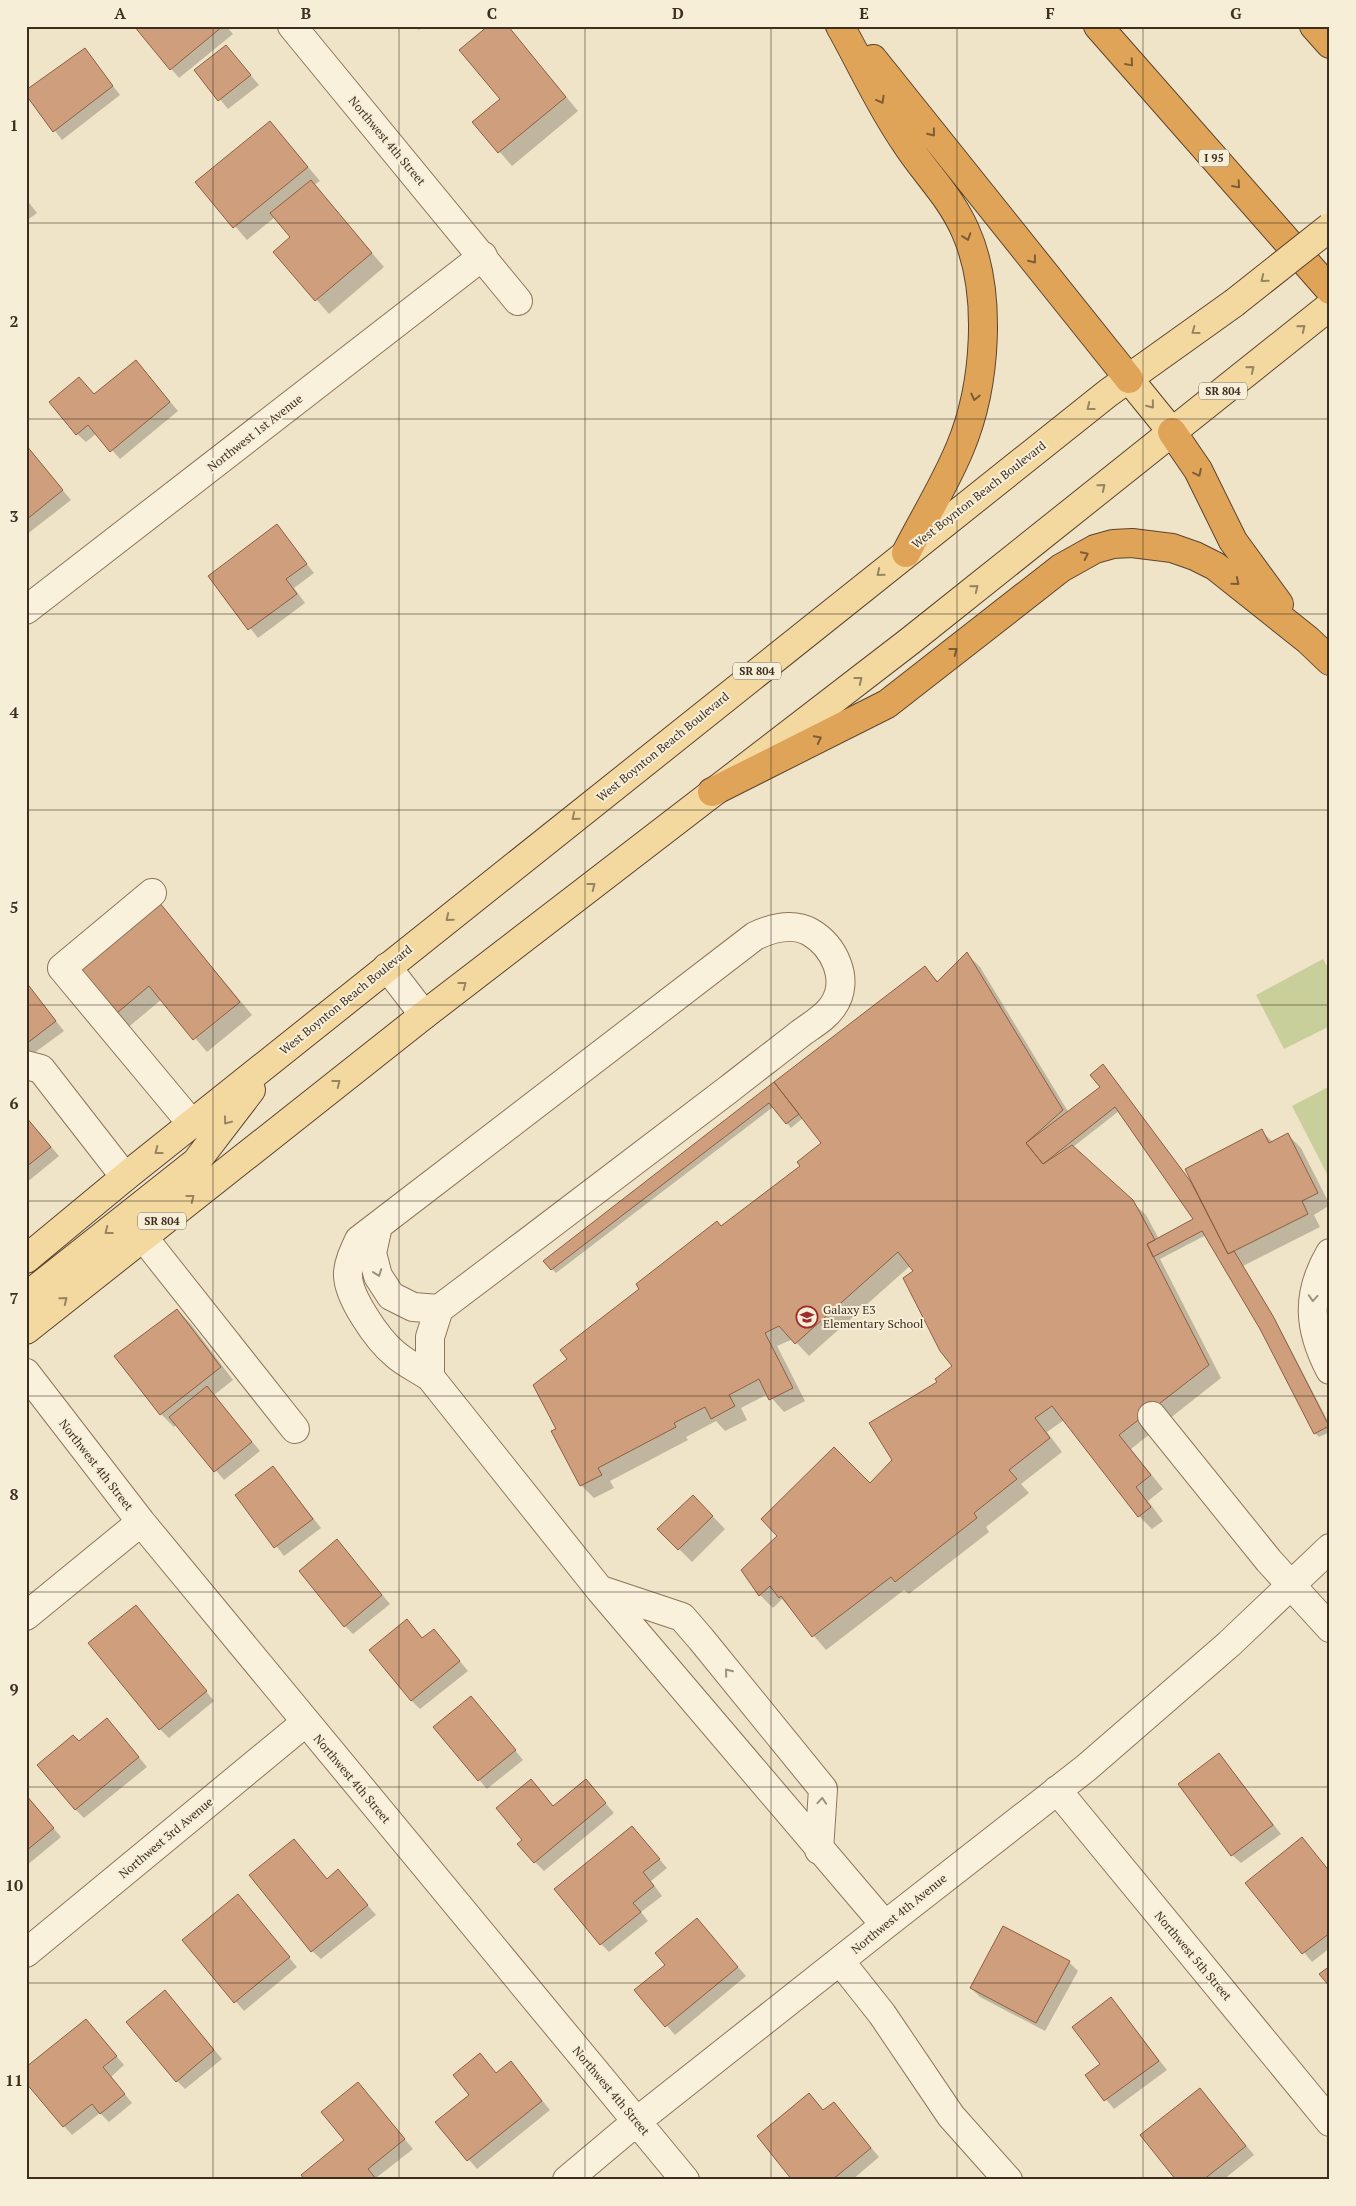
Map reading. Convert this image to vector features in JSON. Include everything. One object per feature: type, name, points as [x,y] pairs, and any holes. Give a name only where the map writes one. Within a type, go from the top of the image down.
[{"type":"highway","points":[[840,26],[904,142],[954,208],[966,231],[974,258],[980,290],[982,358],[969,421],[960,448],[906,553]]},
{"type":"highway","points":[[848,26],[1129,379]]},
{"type":"highway","name":"I 95","points":[[1098,26],[1330,290]]},
{"type":"highway","points":[[1314,26],[1330,44]]},
{"type":"highway","points":[[1172,432],[1198,470],[1218,516],[1245,561],[1308,640]]},
{"type":"highway","points":[[712,792],[887,704],[1061,568],[1095,549],[1114,544],[1151,545],[1172,548],[1195,556],[1215,566],[1308,640],[1330,661]]},
{"type":"main road","name":"West Boynton Beach Boulevard","points":[[26,1259],[277,1055],[906,553],[1108,393],[1234,303],[1330,226]]},
{"type":"main road","name":"SR 804","points":[[26,1330],[424,1015],[910,640],[1330,306]]},
{"type":"main road","points":[[1129,379],[1172,432]]},
{"type":"main road","points":[[26,1300],[36,1288],[196,1162],[277,1055]]},
{"type":"street","name":"Northwest 4th Street","points":[[292,26],[483,256],[518,301]]},
{"type":"street","name":"Northwest 1st Avenue","points":[[26,610],[483,256]]},
{"type":"street","points":[[152,893],[62,968],[192,1124]]},
{"type":"street","points":[[430,1377],[430,1337],[439,1309],[834,1006],[839,988],[840,970],[833,954],[822,940],[807,930],[790,926],[772,928],[755,936],[359,1240],[351,1256],[348,1273],[350,1291],[358,1307],[394,1353],[430,1377],[600,1590],[884,1925]]},
{"type":"street","points":[[387,967],[424,1015]]},
{"type":"street","points":[[26,1065],[41,1069],[125,1177]]},
{"type":"street","points":[[378,1226],[372,1253],[378,1276],[390,1296],[414,1307],[439,1309]]},
{"type":"street","points":[[143,1237],[295,1429]]},
{"type":"street","points":[[1330,1253],[1314,1286],[1312,1316],[1318,1342],[1330,1370]]},
{"type":"street","name":"Northwest 4th Street","points":[[26,1373],[141,1522],[685,2180]]},
{"type":"street","points":[[1152,1416],[1269,1561],[1330,1628]]},
{"type":"street","points":[[26,1616],[141,1522]]},
{"type":"street","name":"Northwest 4th Avenue","points":[[567,2180],[636,2122],[884,1925],[1086,1768],[1228,1644],[1330,1548]]},
{"type":"street","points":[[600,1590],[682,1617],[701,1639],[823,1789],[819,1850]]},
{"type":"street","name":"Northwest 3rd Avenue","points":[[26,1953],[306,1722]]},
{"type":"street","name":"Northwest 5th Street","points":[[1056,1790],[1330,2122]]},
{"type":"street","points":[[840,1961],[882,2014],[951,2116],[1008,2180]]},
{"type":"green space","points":[[1323,959],[1330,971],[1330,1026],[1284,1049],[1256,995]]},
{"type":"green space","points":[[1330,1086],[1330,1175],[1328,1176],[1292,1106]]},
{"type":"building","points":[[134,26],[223,26],[170,70]]},
{"type":"building","points":[[488,26],[508,26],[566,97],[498,153],[472,122],[500,99],[459,50]]},
{"type":"building","points":[[226,45],[251,75],[218,101],[194,70]]},
{"type":"building","points":[[85,48],[113,86],[53,132],[26,95],[26,90]]},
{"type":"building","points":[[270,121],[308,167],[233,228],[195,182]]},
{"type":"building","points":[[311,180],[372,253],[315,301],[273,252],[290,237],[270,213]]},
{"type":"building","points":[[136,360],[170,402],[110,452],[88,425],[76,435],[49,402],[79,377],[94,394]]},
{"type":"building","points":[[26,445],[63,490],[26,520]]},
{"type":"building","points":[[277,524],[307,564],[286,579],[297,594],[248,630],[208,576]]},
{"type":"building","points":[[159,902],[240,1002],[193,1040],[149,986],[111,1018],[73,971]]},
{"type":"building","points":[[967,952],[1063,1110],[1026,1143],[1043,1164],[1072,1145],[1133,1200],[1155,1240],[1147,1244],[1209,1365],[1119,1435],[1151,1475],[1136,1487],[1151,1507],[1138,1517],[1052,1406],[1035,1418],[1050,1438],[1009,1470],[1017,1479],[974,1513],[977,1518],[895,1582],[891,1577],[812,1637],[781,1596],[779,1598],[770,1586],[759,1596],[741,1570],[777,1536],[761,1519],[834,1447],[870,1483],[892,1460],[869,1423],[937,1382],[935,1379],[952,1366],[940,1351],[903,1278],[913,1271],[898,1252],[795,1344],[779,1326],[765,1333],[793,1388],[769,1400],[759,1379],[729,1395],[735,1406],[711,1419],[705,1407],[674,1423],[676,1427],[598,1468],[602,1475],[580,1486],[551,1431],[556,1429],[533,1385],[567,1359],[560,1350],[639,1289],[636,1284],[717,1221],[721,1226],[800,1166],[797,1162],[821,1143],[774,1082],[925,966],[937,982]]},
{"type":"building","points":[[26,982],[56,1021],[26,1044]]},
{"type":"building","points":[[1103,1064],[1191,1182],[1228,1254],[1234,1251],[1273,1316],[1329,1426],[1314,1434],[1260,1329],[1202,1231],[1153,1257],[1147,1244],[1193,1219],[1115,1107],[1043,1164],[1026,1143],[1100,1087],[1090,1075]]},
{"type":"building","points":[[774,1082],[799,1114],[786,1124],[769,1103],[551,1270],[543,1261]]},
{"type":"building","points":[[26,1117],[51,1147],[26,1167]]},
{"type":"building","points":[[1262,1129],[1269,1143],[1288,1133],[1318,1193],[1302,1201],[1308,1214],[1228,1254],[1185,1169]]},
{"type":"building","points":[[177,1309],[221,1367],[160,1415],[114,1356]]},
{"type":"building","points":[[207,1386],[252,1442],[214,1472],[169,1417]]},
{"type":"building","points":[[273,1466],[313,1519],[274,1548],[235,1495]]},
{"type":"building","points":[[693,1495],[713,1516],[678,1550],[657,1529]]},
{"type":"building","points":[[337,1539],[382,1595],[344,1627],[299,1571]]},
{"type":"building","points":[[136,1605],[207,1691],[159,1730],[88,1643]]},
{"type":"building","points":[[407,1619],[422,1638],[434,1629],[460,1661],[411,1701],[369,1650]]},
{"type":"building","points":[[471,1696],[516,1750],[478,1781],[433,1727]]},
{"type":"building","points":[[107,1718],[139,1757],[75,1810],[37,1765],[73,1735],[79,1741]]},
{"type":"building","points":[[1219,1753],[1273,1825],[1231,1856],[1178,1784]]},
{"type":"building","points":[[531,1779],[553,1806],[586,1779],[606,1803],[534,1863],[517,1844],[522,1840],[496,1808]]},
{"type":"building","points":[[26,1795],[54,1828],[26,1851]]},
{"type":"building","points":[[632,1826],[660,1859],[643,1872],[654,1886],[633,1903],[641,1912],[600,1945],[554,1889]]},
{"type":"building","points":[[1302,1837],[1330,1872],[1330,1933],[1302,1954],[1245,1883]]},
{"type":"building","points":[[294,1839],[327,1879],[338,1869],[368,1905],[311,1952],[249,1875]]},
{"type":"building","points":[[238,1894],[290,1957],[234,2003],[182,1940]]},
{"type":"building","points":[[697,1918],[738,1967],[665,2027],[634,1990],[665,1965],[655,1953]]},
{"type":"building","points":[[1003,1926],[1070,1961],[1036,2023],[970,1988]]},
{"type":"building","points":[[1330,1966],[1330,1987],[1319,1974]]},
{"type":"building","points":[[165,1990],[214,2050],[176,2082],[126,2022]]},
{"type":"building","points":[[1111,1997],[1159,2061],[1104,2101],[1085,2075],[1100,2064],[1072,2027]]},
{"type":"building","points":[[86,2019],[117,2056],[103,2067],[125,2094],[100,2114],[92,2104],[63,2127],[26,2083],[26,2067]]},
{"type":"building","points":[[480,2053],[496,2073],[511,2061],[542,2101],[467,2161],[435,2122],[469,2095],[453,2075]]},
{"type":"building","points":[[358,2082],[405,2139],[368,2169],[377,2180],[305,2180],[301,2175],[344,2140],[321,2112]]},
{"type":"building","points":[[1200,2088],[1246,2146],[1203,2180],[1176,2180],[1140,2135]]},
{"type":"building","points":[[809,2093],[823,2110],[834,2102],[871,2148],[832,2180],[792,2180],[757,2136]]},
{"type":"place","name":"Galaxy E3 Elementary School","points":[[807,1317]]}]
